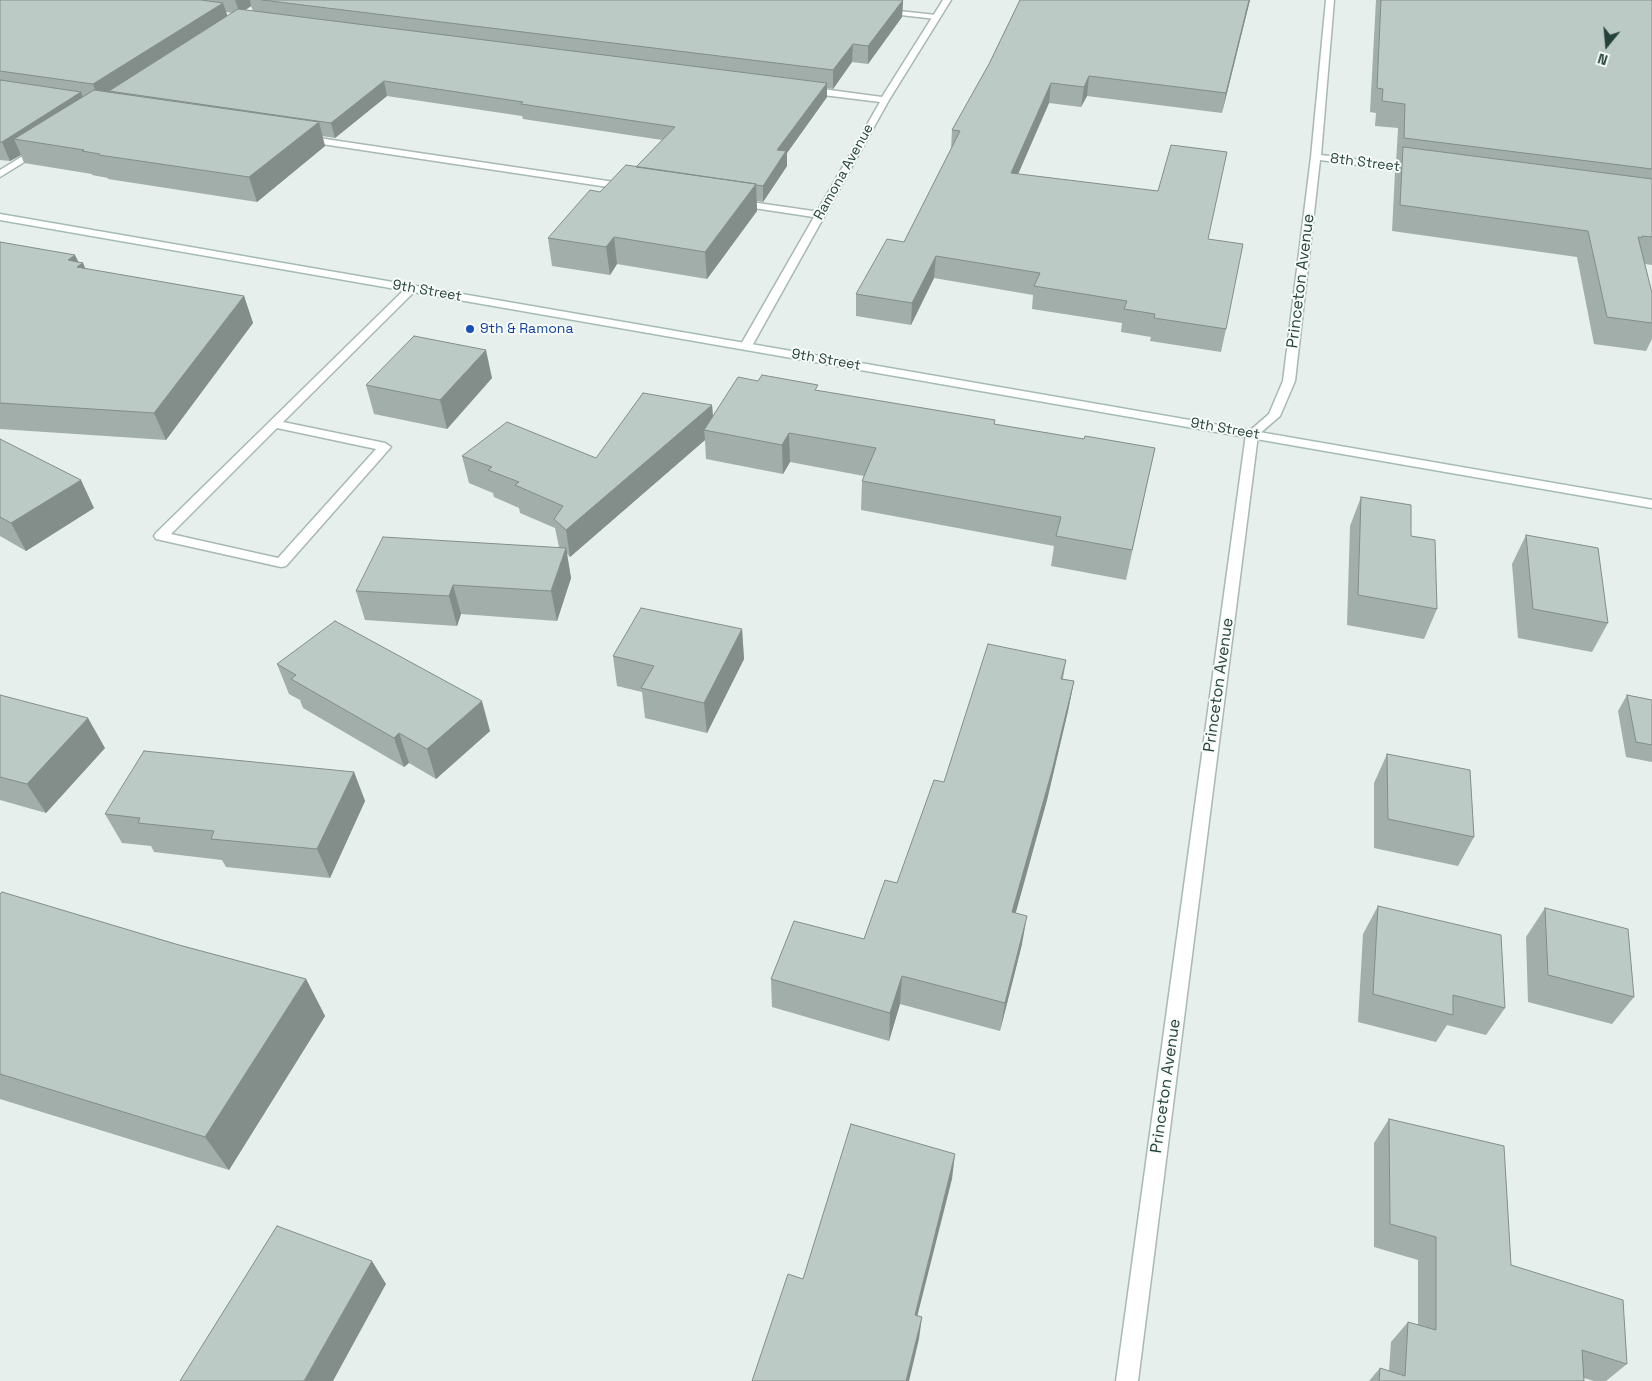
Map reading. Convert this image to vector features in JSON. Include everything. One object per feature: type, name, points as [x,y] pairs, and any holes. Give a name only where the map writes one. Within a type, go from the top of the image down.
[{"type":"street","name":"Ramona Avenue","points":[[746,346],[885,100],[947,0]]},
{"type":"street","name":"Princeton Avenue","points":[[1127,1381],[1252,434],[1274,416],[1289,380],[1316,157],[1330,0]]},
{"type":"street","points":[[877,10],[936,17]]},
{"type":"street","points":[[797,89],[885,100]]},
{"type":"street","points":[[298,138],[643,189]]},
{"type":"street","points":[[0,174],[46,144]]},
{"type":"street","name":"8th Street","points":[[1316,157],[1425,171]]},
{"type":"street","points":[[731,202],[820,215]]},
{"type":"street","name":"9th Street","points":[[0,217],[1652,504]]},
{"type":"street","points":[[274,424],[385,447],[281,562],[161,536],[274,424],[412,288]]},
{"type":"building","points":[[0,0],[201,0],[223,3],[93,84],[0,71]]},
{"type":"building","points":[[262,0],[903,0],[868,46],[853,44],[833,70]]},
{"type":"building","points":[[1020,0],[1249,0],[1226,93],[1089,76],[1084,87],[1051,83],[1011,173],[1158,191],[1171,145],[1227,152],[1208,239],[1243,244],[1226,329],[1154,318],[1155,314],[1124,309],[1127,301],[1034,286],[1040,273],[936,256],[912,303],[856,294],[887,239],[904,242],[960,131],[952,130],[989,64]]},
{"type":"building","points":[[1381,0],[1652,0],[1652,169],[1404,138],[1405,104],[1382,101],[1383,89],[1377,88]]},
{"type":"building","points":[[238,9],[827,83],[777,150],[786,151],[763,186],[636,167],[675,127],[384,81],[331,123],[109,91]]},
{"type":"building","points":[[0,80],[81,92],[0,142]]},
{"type":"building","points":[[94,90],[319,122],[249,177],[99,155],[82,151],[84,150],[14,139]]},
{"type":"building","points":[[1403,147],[1652,179],[1652,237],[1638,237],[1652,293],[1652,323],[1607,317],[1588,231],[1400,205]]},
{"type":"building","points":[[626,165],[756,184],[705,252],[614,237],[606,247],[548,238],[590,190],[600,192]]},
{"type":"building","points":[[0,242],[75,255],[68,260],[83,263],[77,267],[244,296],[154,413],[0,403]]},
{"type":"building","points":[[414,336],[486,350],[440,400],[366,385]]},
{"type":"building","points":[[762,375],[818,385],[815,390],[995,420],[994,424],[1084,439],[1085,436],[1155,448],[1132,550],[1056,536],[1061,517],[862,481],[876,448],[789,433],[782,445],[704,430],[738,377],[758,381]]},
{"type":"building","points":[[643,393],[712,405],[566,530],[554,519],[563,506],[515,485],[519,482],[488,470],[492,467],[462,456],[507,422],[596,458]]},
{"type":"building","points":[[0,439],[81,480],[11,523],[0,517]]},
{"type":"building","points":[[1361,497],[1411,505],[1411,536],[1435,540],[1437,609],[1358,595]]},
{"type":"building","points":[[1526,535],[1598,548],[1608,623],[1533,609]]},
{"type":"building","points":[[383,537],[566,548],[551,591],[453,585],[449,596],[356,591]]},
{"type":"building","points":[[641,608],[742,629],[704,703],[641,688],[654,666],[613,656]]},
{"type":"building","points":[[335,621],[482,701],[427,749],[399,733],[394,738],[291,679],[296,675],[277,664]]},
{"type":"building","points":[[988,644],[1066,660],[1061,679],[1074,681],[1052,771],[1012,912],[1027,916],[1005,1003],[902,976],[890,1013],[771,979],[794,921],[864,939],[885,880],[897,883],[934,780],[944,782]]},
{"type":"building","points":[[0,695],[88,718],[27,784],[0,777]]},
{"type":"building","points":[[1627,695],[1652,700],[1652,745],[1636,742]]},
{"type":"building","points":[[144,751],[354,772],[317,849],[211,839],[214,831],[138,823],[140,818],[105,814]]},
{"type":"building","points":[[1387,754],[1470,770],[1474,837],[1388,819]]},
{"type":"building","points":[[2,892],[179,945],[306,979],[205,1137],[0,1074],[0,894]]},
{"type":"building","points":[[1378,906],[1501,935],[1505,1008],[1453,995],[1453,1015],[1373,994]]},
{"type":"building","points":[[1545,908],[1628,929],[1634,997],[1548,975]]},
{"type":"building","points":[[1389,1119],[1504,1146],[1511,1265],[1623,1300],[1627,1364],[1582,1350],[1584,1381],[1379,1381],[1380,1368],[1405,1376],[1408,1322],[1436,1330],[1436,1237],[1390,1224]]},
{"type":"building","points":[[851,1124],[955,1154],[915,1315],[922,1317],[906,1381],[752,1381],[788,1274],[803,1279]]},
{"type":"building","points":[[277,1226],[372,1261],[304,1381],[180,1381]]},
{"type":"place","name":"9th & Ramona","points":[[470,329]]}]
